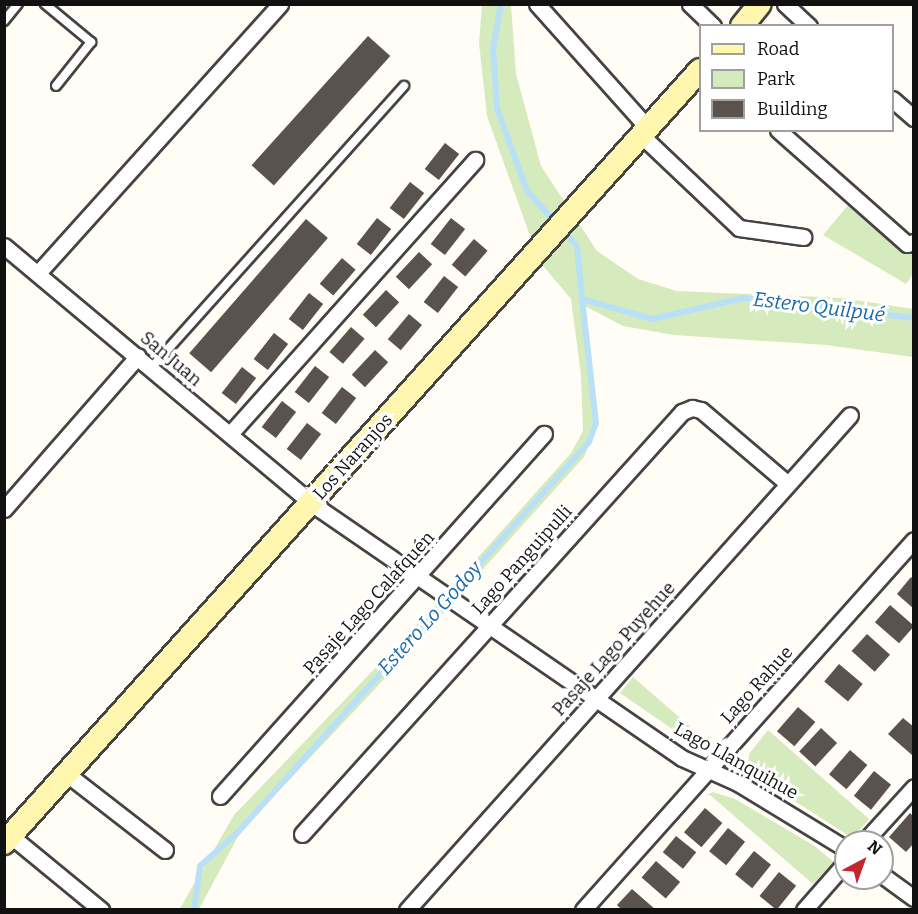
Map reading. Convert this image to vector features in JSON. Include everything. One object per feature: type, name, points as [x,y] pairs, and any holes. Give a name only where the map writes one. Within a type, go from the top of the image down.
[{"type":"street","points":[[38,273],[280,4]]},
{"type":"street","points":[[537,4],[645,132],[740,228],[803,237]]},
{"type":"street","points":[[690,4],[711,24]]},
{"type":"street","points":[[744,24],[760,4]]},
{"type":"street","points":[[785,4],[807,24]]},
{"type":"street","name":"Los Naranjos","points":[[8,839],[699,71]]},
{"type":"street","points":[[894,101],[914,118]]},
{"type":"street","points":[[780,132],[907,244],[914,242]]},
{"type":"street","points":[[230,434],[475,160]]},
{"type":"street","name":"San Juan","points":[[4,246],[311,503]]},
{"type":"street","points":[[4,509],[138,356]]},
{"type":"street","name":"Lago Panguipulli","points":[[302,834],[682,412],[692,408],[701,410],[788,484]]},
{"type":"street","name":"Pasaje Lago Puyehue","points":[[407,909],[850,415]]},
{"type":"street","name":"Pasaje Lago Calafquén","points":[[220,796],[427,579],[544,434]]},
{"type":"street","name":"Lago Llanquihue","points":[[311,503],[427,579],[596,698],[706,771],[747,789],[834,842]]},
{"type":"street","name":"Lago Rahue","points":[[583,909],[914,540]]},
{"type":"street","points":[[67,774],[165,850]]},
{"type":"street","points":[[875,830],[914,787]]},
{"type":"street","points":[[8,839],[101,909]]},
{"type":"street","points":[[804,909],[834,875]]},
{"type":"street","points":[[894,884],[914,898]]},
{"type":"lane","points":[[4,21],[18,4]]},
{"type":"lane","points":[[45,4],[91,42],[56,86]]},
{"type":"lane","points":[[151,368],[404,86]]},
{"type":"green space","points":[[482,5],[511,5],[516,74],[541,166],[597,251],[638,279],[677,291],[843,298],[913,309],[913,357],[826,345],[674,335],[623,326],[585,306],[593,396],[593,435],[584,457],[375,689],[241,831],[199,909],[179,910],[234,815],[431,610],[571,453],[583,431],[581,375],[571,299],[539,261],[487,116],[479,43]]},
{"type":"green space","points":[[849,204],[906,248],[913,248],[913,274],[906,284],[823,235]]},
{"type":"green space","points":[[633,677],[701,736],[711,737],[706,744],[694,744],[620,693]]},
{"type":"green space","points":[[768,730],[869,819],[859,830],[840,830],[748,771],[749,754]]},
{"type":"green space","points":[[712,792],[735,799],[813,845],[834,862],[813,884],[710,795],[706,796]]},
{"type":"building","points":[[368,36],[390,56],[274,185],[252,165]]},
{"type":"building","points":[[445,143],[459,154],[439,180],[425,169]]},
{"type":"building","points":[[410,182],[424,193],[404,219],[390,208]]},
{"type":"building","points":[[377,218],[391,229],[371,255],[357,244]]},
{"type":"building","points":[[451,218],[465,229],[445,255],[431,244]]},
{"type":"building","points":[[306,219],[328,238],[211,372],[189,353]]},
{"type":"building","points":[[474,239],[488,251],[465,276],[452,265]]},
{"type":"building","points":[[419,252],[432,264],[409,289],[396,277]]},
{"type":"building","points":[[342,258],[356,270],[333,295],[320,284]]},
{"type":"building","points":[[444,276],[458,287],[438,313],[424,302]]},
{"type":"building","points":[[386,290],[399,302],[376,327],[363,315]]},
{"type":"building","points":[[309,293],[323,304],[303,330],[289,319]]},
{"type":"building","points":[[409,314],[422,325],[401,350],[388,339]]},
{"type":"building","points":[[351,327],[365,339],[343,364],[329,352]]},
{"type":"building","points":[[274,333],[288,344],[268,370],[254,359]]},
{"type":"building","points":[[375,350],[388,362],[365,387],[352,375]]},
{"type":"building","points":[[315,366],[329,377],[309,403],[295,392]]},
{"type":"building","points":[[242,367],[256,378],[236,404],[222,393]]},
{"type":"building","points":[[342,387],[356,398],[336,424],[322,413]]},
{"type":"building","points":[[282,401],[296,412],[276,438],[262,427]]},
{"type":"building","points":[[307,423],[321,434],[301,460],[287,449]]},
{"type":"building","points":[[911,577],[914,580],[914,609],[897,594]]},
{"type":"building","points":[[890,605],[914,626],[899,643],[875,622]]},
{"type":"building","points":[[867,634],[890,655],[875,672],[852,651]]},
{"type":"building","points":[[839,664],[863,684],[848,702],[824,682]]},
{"type":"building","points":[[798,707],[815,722],[794,746],[777,731]]},
{"type":"building","points":[[903,718],[914,727],[912,755],[888,734]]},
{"type":"building","points":[[821,728],[837,743],[815,766],[799,751]]},
{"type":"building","points":[[850,750],[867,765],[846,789],[829,774]]},
{"type":"building","points":[[874,771],[891,785],[871,810],[854,796]]},
{"type":"building","points":[[705,808],[722,823],[701,847],[684,832]]},
{"type":"building","points":[[910,813],[914,817],[914,843],[906,852],[894,841],[894,831]]},
{"type":"building","points":[[728,828],[745,842],[726,865],[709,851]]},
{"type":"building","points":[[676,836],[696,852],[683,869],[663,852]]},
{"type":"building","points":[[754,851],[771,865],[752,888],[735,874]]},
{"type":"building","points":[[656,861],[680,882],[666,899],[642,878]]},
{"type":"building","points":[[779,872],[796,886],[777,910],[759,896]]},
{"type":"building","points":[[632,889],[656,910],[622,910],[617,905]]},
{"type":"waterway","name":"Estero Quilpué","points":[[501,4],[493,49],[497,108],[527,191],[577,246],[582,299],[652,319],[744,298],[914,318]]},
{"type":"waterway","name":"Estero Lo Godoy","points":[[194,910],[200,866],[237,833],[589,442],[596,423],[582,299]]}]
